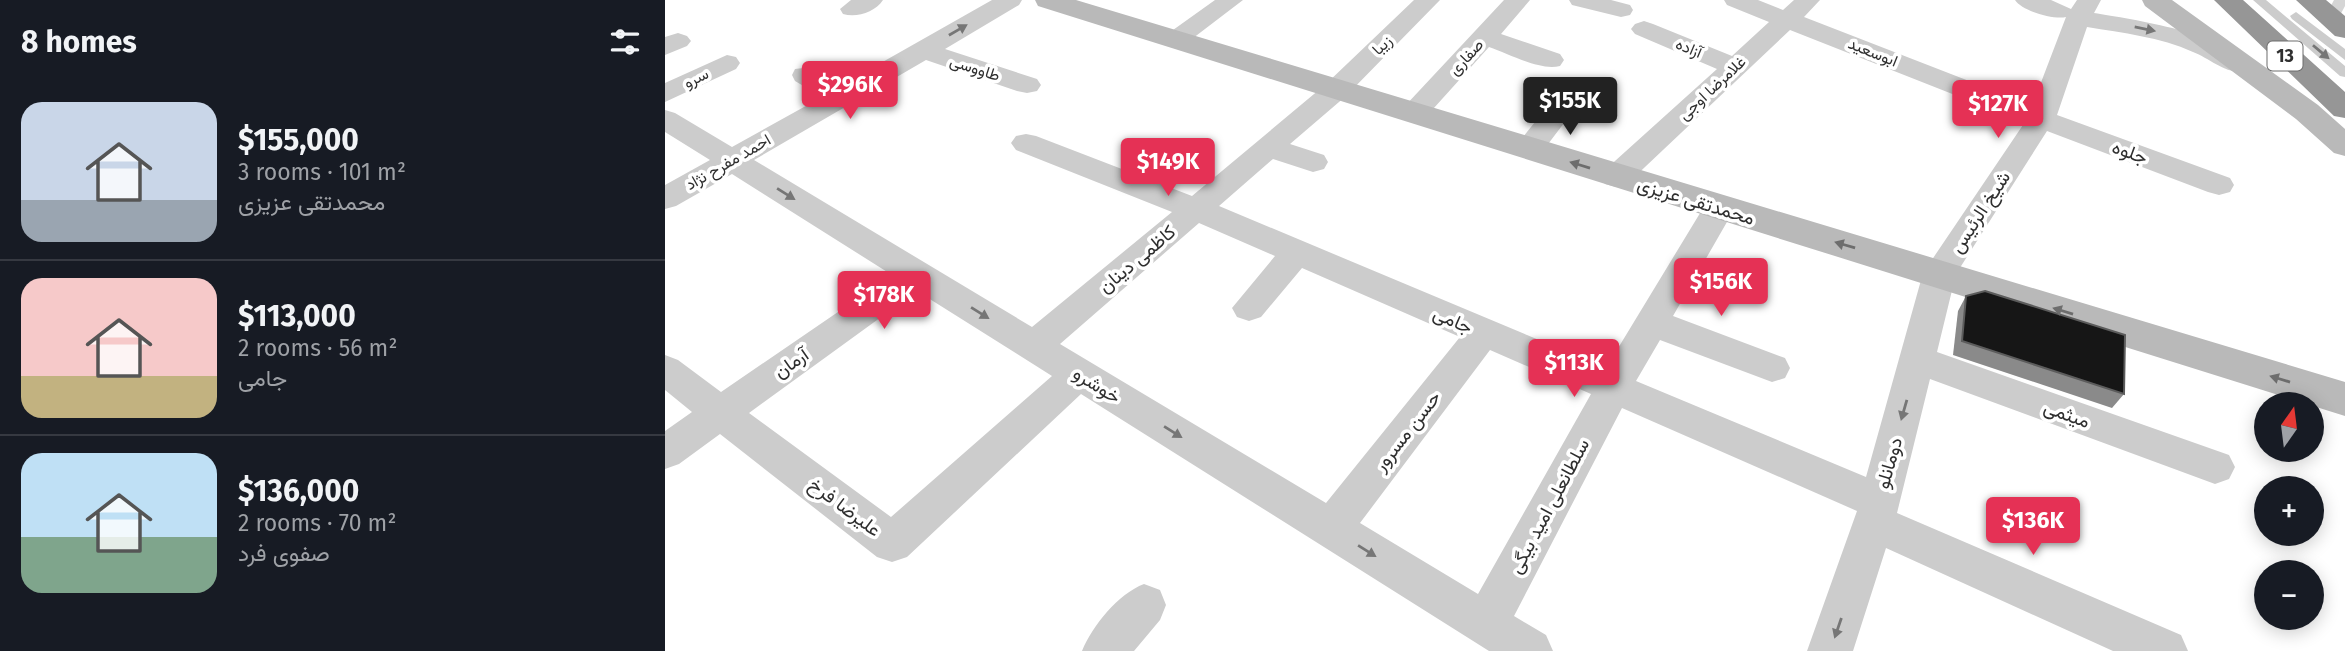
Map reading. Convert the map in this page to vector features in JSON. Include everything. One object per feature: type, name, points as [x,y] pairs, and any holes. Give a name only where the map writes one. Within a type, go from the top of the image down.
[{"type":"highway","name":"13","points":[[2227,0],[2345,110]]},
{"type":"highway","points":[[2309,0],[2345,30]]},
{"type":"main road","name":"محمدتقی عزیزی","points":[[1048,0],[1616,177],[1940,273],[2345,399]]},
{"type":"main road","points":[[2155,0],[2307,112],[2345,146]]},
{"type":"main road","points":[[2176,0],[2231,55]]},
{"type":"street","name":"احمد مفرح نژاد","points":[[665,199],[1010,0]]},
{"type":"street","points":[[1175,40],[1231,0]]},
{"type":"street","name":"زیبا","points":[[1336,90],[1428,0]]},
{"type":"street","name":"صفاری","points":[[1414,113],[1518,0]]},
{"type":"street","points":[[1581,0],[1621,10]]},
{"type":"street","name":"ابوسعید","points":[[1737,0],[1799,9],[2008,106]]},
{"type":"street","points":[[2027,0],[2180,37],[2231,60],[2307,112]]},
{"type":"street","name":"غلامرضا اوجی","points":[[1616,177],[1799,9]]},
{"type":"street","name":"شیخ الرئیس","points":[[1940,273],[2041,119],[2076,10]]},
{"type":"street","name":"آزاده","points":[[1644,29],[1735,67]]},
{"type":"street","points":[[1483,37],[1551,60]]},
{"type":"street","name":"طاووسی","points":[[923,50],[1027,85]]},
{"type":"street","name":"سرو","points":[[665,94],[727,63]]},
{"type":"street","points":[[805,75],[842,97]]},
{"type":"street","name":"کاظمی دینان","points":[[1034,346],[1336,90]]},
{"type":"street","points":[[1529,149],[1572,94]]},
{"type":"street","name":"خوشرو","points":[[665,119],[1530,651]]},
{"type":"street","name":"جلوه","points":[[2041,119],[2218,185]]},
{"type":"street","name":"جامی","points":[[1027,143],[1196,209],[1613,387],[2165,651]]},
{"type":"street","points":[[1268,147],[1313,162]]},
{"type":"street","name":"سلطانعلی امید بیگی","points":[[1486,624],[1613,387],[1719,208]]},
{"type":"street","points":[[1249,308],[1297,252]]},
{"type":"street","name":"دومانلو","points":[[1830,651],[1876,512],[1940,273]]},
{"type":"street","name":"آرمان","points":[[665,452],[917,274]]},
{"type":"street","points":[[1651,322],[1772,368]]},
{"type":"street","name":"حسن مسرور","points":[[1331,529],[1483,333]]},
{"type":"street","name":"میثمی","points":[[1918,360],[2215,467]]},
{"type":"street","name":"علیرضا فرخ","points":[[665,370],[892,543],[1079,374]]},
{"type":"street","points":[[1105,651],[1144,605]]},
{"type":"lane","points":[[2259,0],[2345,73]]},
{"type":"lane","points":[[2277,0],[2345,56]]},
{"type":"building","points":[[1985,291],[2125,335],[2124,394],[1962,341],[1966,296]]},
{"type":"tunnel","points":[[2334,0],[2345,6]]}]
